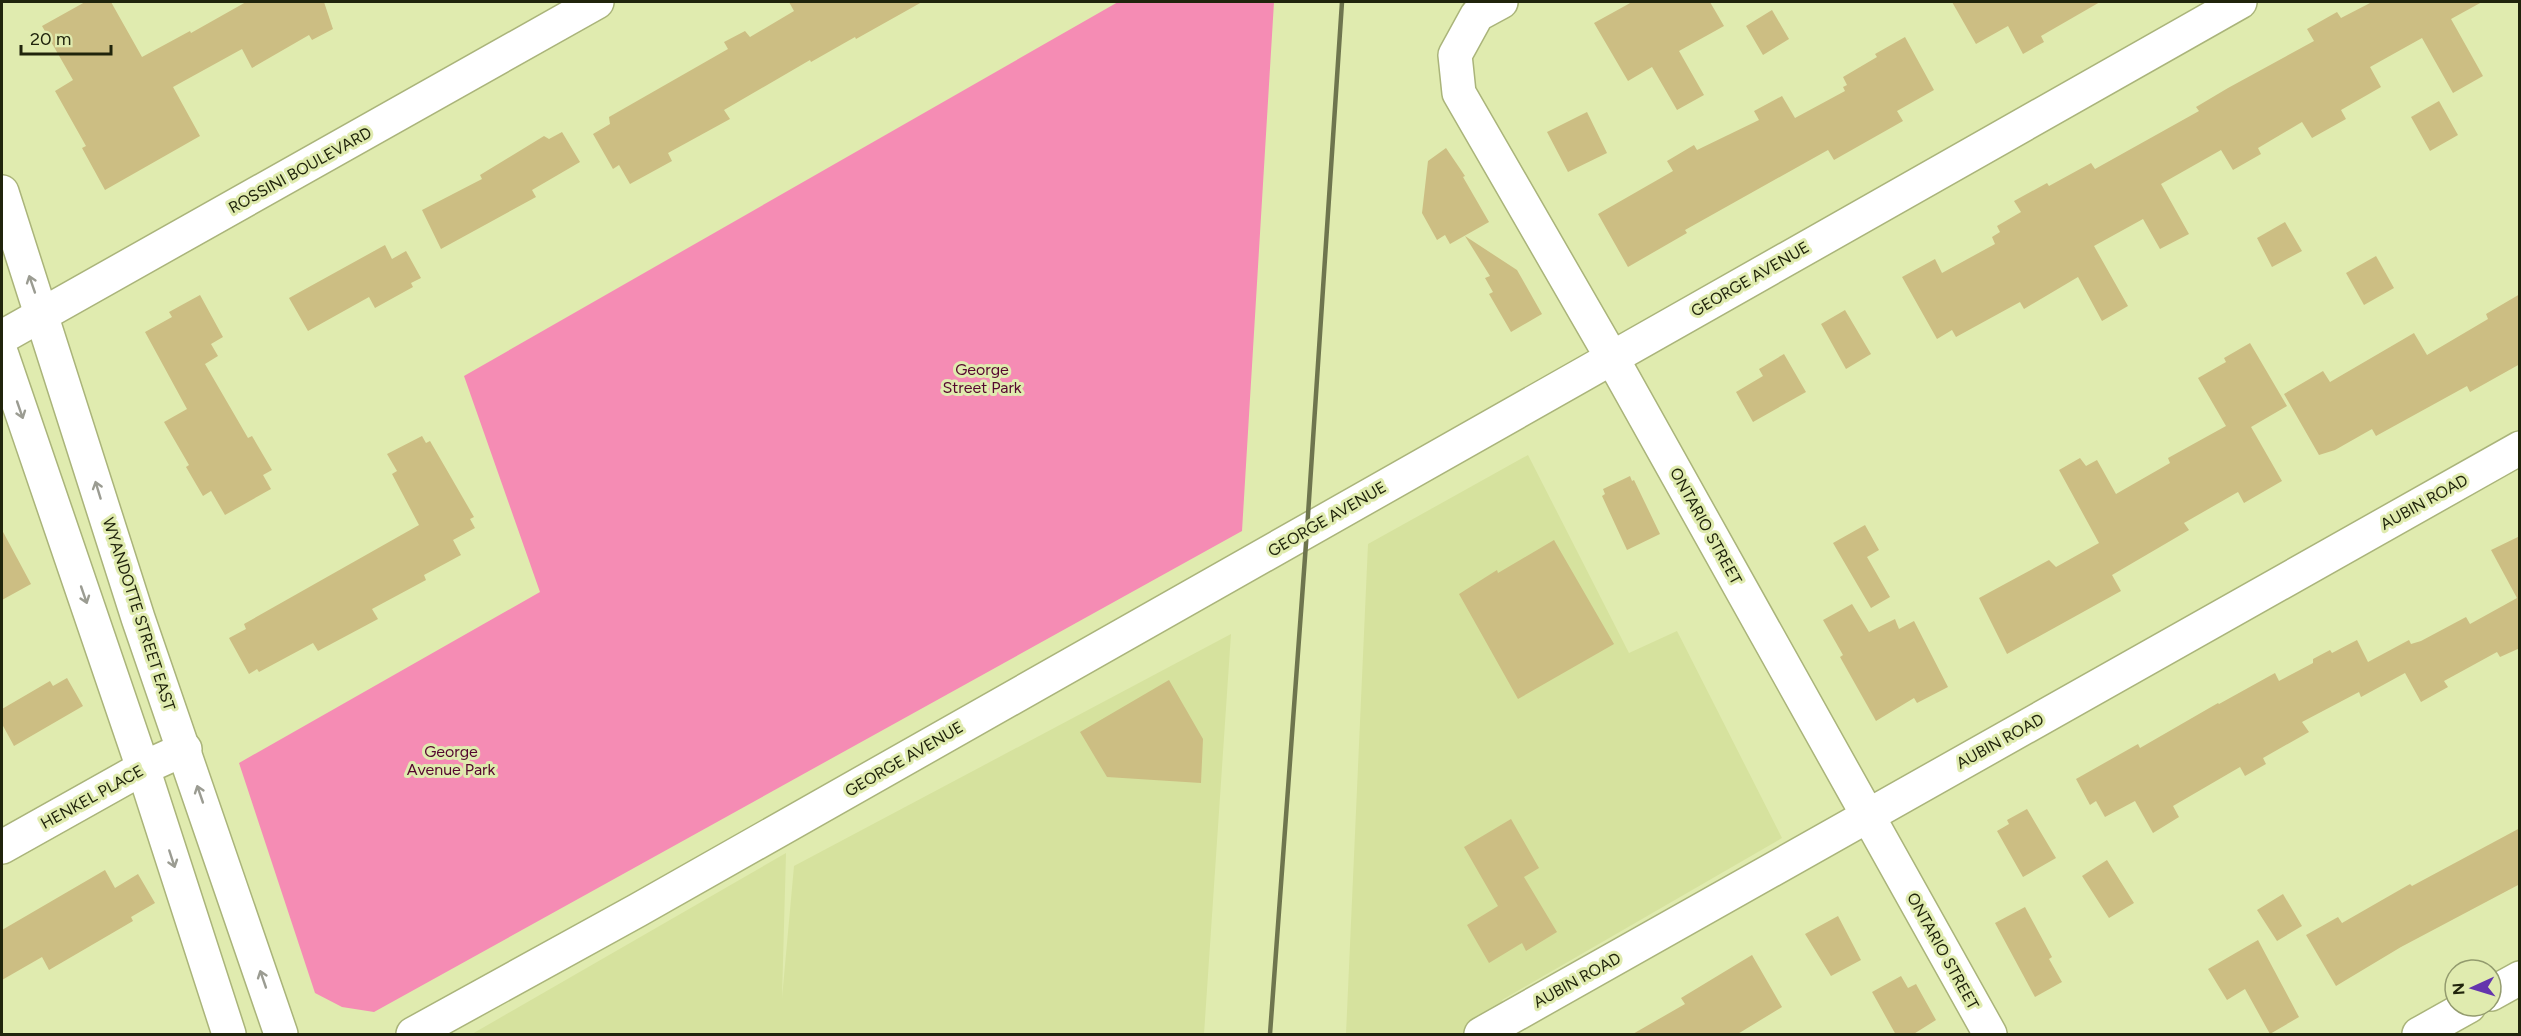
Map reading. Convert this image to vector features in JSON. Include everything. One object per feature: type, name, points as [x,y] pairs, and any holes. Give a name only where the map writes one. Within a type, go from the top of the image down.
[{"type":"street","name":"ROSSINI BOULEVARD","points":[[2,336],[597,2]]},
{"type":"street","name":"GEORGE AVENUE","points":[[414,1035],[2240,2]]},
{"type":"street","name":"ONTARIO STREET","points":[[1489,8],[1455,55],[1459,93],[1612,358],[1989,1035]]},
{"type":"street","name":"WYANDOTTE STREET EAST","points":[[2,192],[138,618],[282,1035]]},
{"type":"street","points":[[2,355],[143,768],[229,1035]]},
{"type":"street","name":"AUBIN ROAD","points":[[1481,1035],[2520,448]]},
{"type":"street","name":"HENKEL PLACE","points":[[2,847],[143,768],[184,749]]},
{"type":"street","points":[[2503,987],[2520,978]]},
{"type":"street","points":[[2419,1035],[2448,1018]]},
{"type":"shaded area","points":[[1528,455],[1629,653],[1677,631],[1782,838],[1502,1000],[1521,1034],[1346,1034],[1368,544]]},
{"type":"shaded area","points":[[1231,634],[1204,1034],[472,1034],[786,853],[782,998],[794,866]]},
{"type":"green space","name":"George Street Park","points":[[1118,2],[1274,2],[1242,531],[374,1012],[342,1007],[315,993],[239,763],[540,592],[464,376]]},
{"type":"building","points":[[85,2],[111,2],[142,57],[246,2],[324,2],[333,29],[312,40],[309,35],[252,68],[242,49],[173,87],[200,136],[105,190],[82,148],[86,146],[55,91],[73,80],[42,26]]},
{"type":"building","points":[[789,2],[922,2],[856,39],[855,37],[811,62],[810,60],[724,110],[730,119],[668,153],[672,161],[630,184],[619,165],[613,169],[593,134],[610,124],[609,117],[728,49],[724,42],[745,31],[750,37],[794,11]]},
{"type":"building","points":[[1632,2],[1710,2],[1724,26],[1679,51],[1704,95],[1677,110],[1652,67],[1628,81],[1594,23]]},
{"type":"building","points":[[1952,2],[2100,2],[2041,36],[2044,42],[2023,54],[2008,26],[1976,44]]},
{"type":"building","points":[[2372,2],[2482,2],[2451,19],[2483,76],[2453,93],[2422,38],[2370,67],[2381,87],[2341,110],[2346,119],[2312,138],[2302,122],[2258,148],[2261,154],[2233,170],[2221,150],[2161,184],[2189,234],[2160,249],[2143,219],[2094,246],[2128,306],[2102,321],[2078,277],[2024,309],[2020,302],[1956,337],[1952,330],[1937,339],[1902,277],[1935,259],[1942,273],[1995,244],[1992,237],[2000,232],[1997,226],[2021,212],[2014,201],[2047,183],[2049,186],[2091,163],[2095,169],[2199,111],[2196,107],[2228,88],[2314,41],[2307,29],[2337,12],[2341,18]]},
{"type":"building","points":[[1772,10],[1789,39],[1763,55],[1746,26]]},
{"type":"building","points":[[1905,37],[1934,90],[1897,111],[1903,121],[1834,160],[1828,150],[1685,230],[1687,233],[1628,267],[1598,214],[1673,171],[1667,161],[1694,145],[1697,150],[1759,120],[1754,111],[1782,96],[1795,118],[1845,91],[1843,87],[1847,85],[1843,77],[1877,57],[1875,54]]},
{"type":"building","points":[[2439,101],[2458,135],[2430,151],[2411,117]]},
{"type":"building","points":[[1587,112],[1607,153],[1568,172],[1547,132]]},
{"type":"building","points":[[562,132],[580,162],[532,190],[536,197],[441,249],[422,210],[482,179],[480,175],[544,136],[549,139]]},
{"type":"building","points":[[1446,148],[1465,176],[1463,177],[1489,222],[1450,244],[1445,235],[1437,240],[1422,213],[1428,161]]},
{"type":"building","points":[[2285,222],[2302,251],[2272,267],[2257,238]]},
{"type":"building","points":[[1465,236],[1517,270],[1542,314],[1511,332],[1489,294],[1493,292],[1485,278],[1490,276]]},
{"type":"building","points":[[385,245],[392,259],[406,251],[421,278],[411,283],[413,287],[375,308],[369,297],[308,331],[289,298]]},
{"type":"building","points":[[2376,256],[2394,288],[2364,305],[2346,273]]},
{"type":"building","points":[[2520,294],[2520,364],[2470,392],[2467,386],[2376,436],[2372,429],[2335,450],[2319,455],[2284,394],[2323,371],[2330,382],[2414,333],[2427,355],[2488,319],[2486,314]]},
{"type":"building","points":[[200,295],[223,337],[211,344],[218,356],[205,364],[248,438],[252,436],[272,470],[263,475],[271,489],[225,515],[211,491],[203,496],[186,467],[189,465],[164,422],[187,409],[145,332],[172,317],[169,312]]},
{"type":"building","points":[[1845,310],[1871,354],[1846,369],[1821,324]]},
{"type":"building","points":[[2250,343],[2287,406],[2251,427],[2282,481],[2244,503],[2238,492],[2184,523],[2189,530],[2112,575],[2121,591],[2007,654],[1979,598],[2049,560],[2056,567],[2099,543],[2059,470],[2080,458],[2086,466],[2097,460],[2116,494],[2170,463],[2168,458],[2226,426],[2198,378],[2226,362],[2224,358]]},
{"type":"building","points":[[1784,354],[1806,392],[1753,422],[1736,392],[1763,376],[1759,369]]},
{"type":"building","points":[[422,436],[426,443],[430,441],[474,517],[470,519],[475,528],[453,540],[461,555],[424,575],[426,580],[372,609],[378,619],[318,651],[313,643],[259,672],[257,669],[249,674],[229,638],[246,629],[244,624],[419,525],[392,474],[397,471],[387,454]]},
{"type":"building","points":[[1630,476],[1660,534],[1627,550],[1602,496],[1605,494],[1603,489]]},
{"type":"building","points":[[1865,525],[1879,550],[1867,557],[1890,597],[1871,608],[1833,543]]},
{"type":"building","points":[[2,530],[31,584],[2,600]]},
{"type":"building","points":[[2520,536],[2520,648],[2500,657],[2497,652],[2444,681],[2448,687],[2421,702],[2405,673],[2361,697],[2359,692],[2302,722],[2309,732],[2263,758],[2266,764],[2245,776],[2240,767],[2173,806],[2179,817],[2153,833],[2135,801],[2105,817],[2096,801],[2090,805],[2076,779],[2138,744],[2140,748],[2275,673],[2279,681],[2313,663],[2313,659],[2330,650],[2332,653],[2357,640],[2368,662],[2409,640],[2411,644],[2421,641],[2466,617],[2470,624],[2517,598],[2491,550]]},
{"type":"building","points":[[1554,540],[1614,644],[1518,699],[1459,594],[1497,570],[1498,573]]},
{"type":"building","points":[[1852,604],[1869,632],[1895,619],[1899,629],[1914,621],[1948,687],[1917,703],[1914,698],[1876,721],[1840,657],[1843,655],[1823,620]]},
{"type":"building","points":[[67,678],[83,706],[14,746],[2,724],[2,709],[50,681],[53,686]]},
{"type":"building","points":[[1169,680],[1203,739],[1201,783],[1107,777],[1080,732]]},
{"type":"building","points":[[2027,809],[2056,858],[2023,877],[1997,831],[2009,824],[2007,820]]},
{"type":"building","points":[[1511,819],[1539,868],[1524,877],[1557,932],[1526,951],[1522,943],[1489,963],[1467,925],[1498,906],[1464,847]]},
{"type":"building","points":[[2520,828],[2520,884],[2401,947],[2336,986],[2306,935],[2338,917],[2342,923],[2410,884],[2412,886]]},
{"type":"building","points":[[2107,860],[2134,903],[2109,918],[2082,876]]},
{"type":"building","points":[[105,870],[115,888],[138,874],[155,903],[131,917],[133,921],[49,970],[42,957],[2,980],[2,930]]},
{"type":"building","points":[[2283,894],[2302,926],[2277,941],[2257,910]]},
{"type":"building","points":[[2025,907],[2052,957],[2049,959],[2062,982],[2035,997],[1995,923]]},
{"type":"building","points":[[1838,916],[1861,960],[1831,976],[1805,934]]},
{"type":"building","points":[[2258,940],[2299,1017],[2270,1034],[2245,989],[2227,1000],[2208,969]]},
{"type":"building","points":[[1752,955],[1782,1007],[1736,1035],[1631,1035],[1685,1004],[1681,998]]},
{"type":"building","points":[[1901,976],[1908,988],[1916,984],[1936,1020],[1912,1035],[1896,1035],[1872,992]]},
{"type":"railway","points":[[1270,1034],[1307,530],[1342,2]]},
{"type":"park label","name":"George Avenue Park","points":[[451,760]]}]
